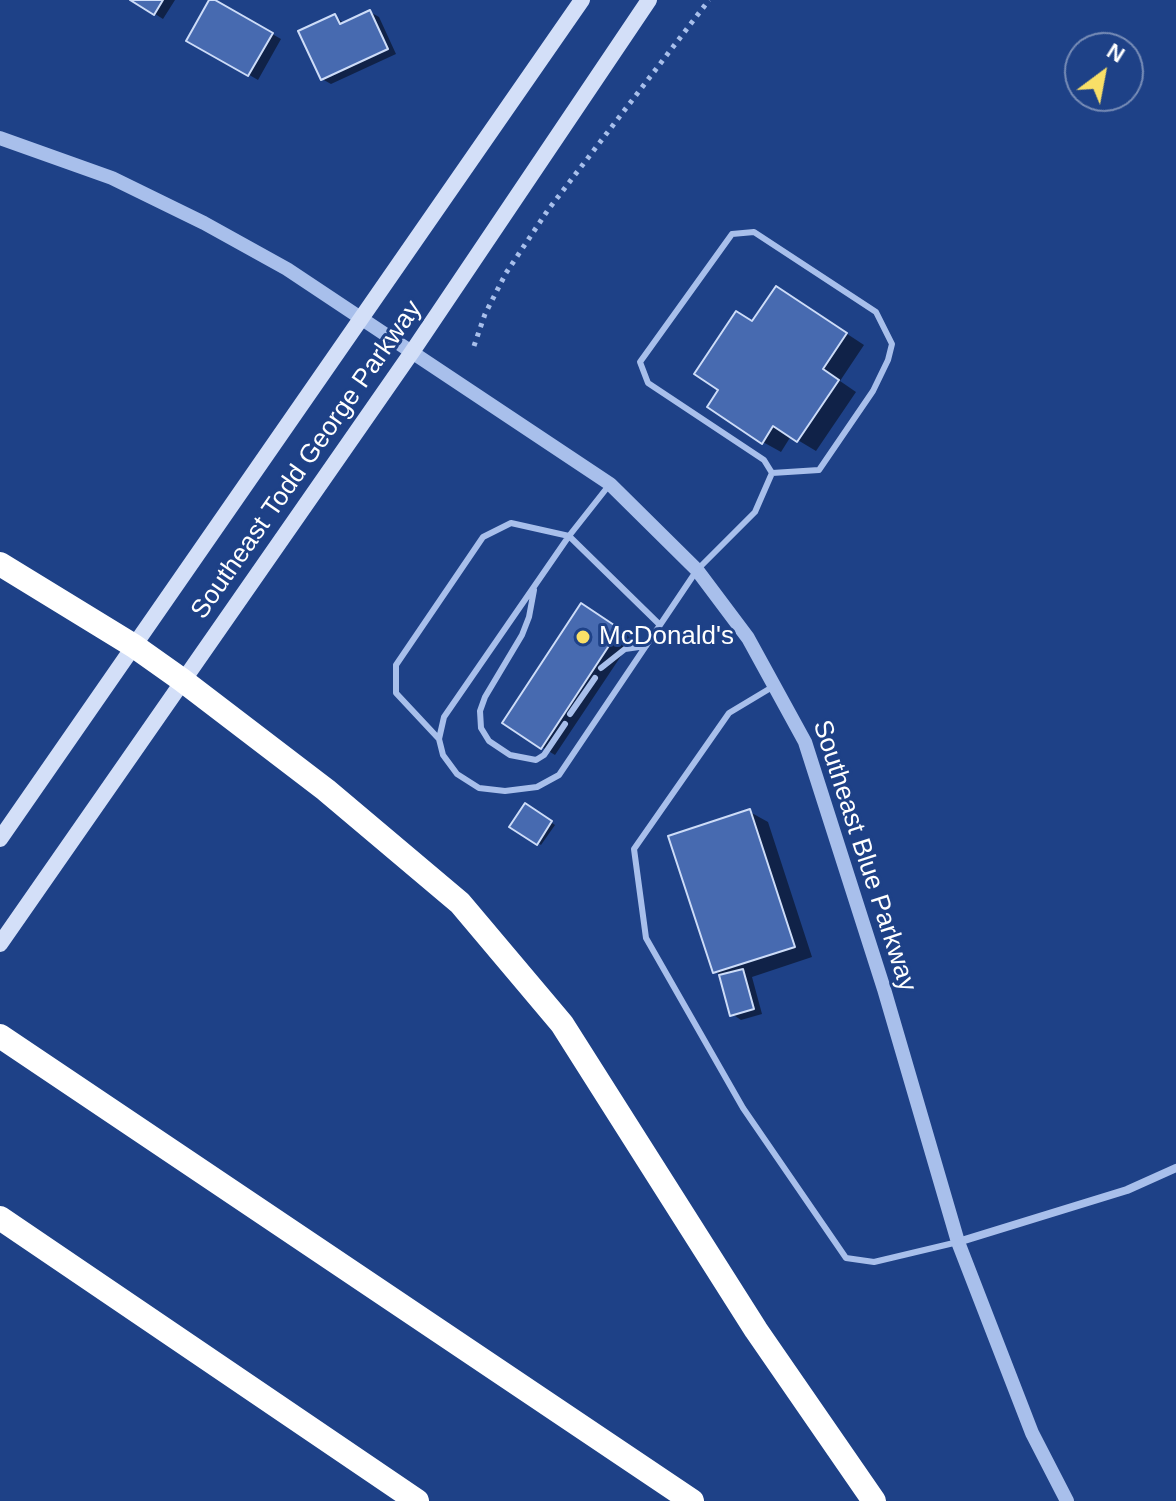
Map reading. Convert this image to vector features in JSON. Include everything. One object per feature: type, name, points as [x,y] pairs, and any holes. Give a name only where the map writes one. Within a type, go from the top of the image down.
[{"type":"highway","points":[[0,564],[134,646],[182,680],[326,790],[460,903],[562,1024],[756,1330],[874,1501]]},
{"type":"highway","points":[[0,1036],[692,1501]]},
{"type":"highway","points":[[0,1218],[417,1501]]},
{"type":"main road","name":"Southeast Todd George Parkway","points":[[0,839],[582,0]]},
{"type":"main road","name":"Southeast Todd George Parkway","points":[[0,944],[412,352],[649,0]]},
{"type":"street","name":"Southeast Blue Parkway","points":[[0,138],[112,178],[204,223],[287,269],[610,484],[697,570],[748,638],[805,742],[884,989],[958,1242],[1032,1433],[1067,1501]]},
{"type":"street","points":[[958,1242],[1127,1190],[1176,1168]]},
{"type":"lane","points":[[754,232],[876,312],[892,344],[873,391],[819,470],[772,473],[764,460],[648,383],[640,362],[732,234],[754,232]]},
{"type":"lane","points":[[610,484],[569,536],[444,717],[439,739],[443,755],[457,774],[479,788],[505,791],[537,787],[559,775],[697,570],[755,512],[772,473]]},
{"type":"lane","points":[[439,739],[396,693],[396,665],[483,537],[511,523],[569,536],[660,625]]},
{"type":"lane","points":[[535,587],[522,635],[485,697],[480,711],[481,728],[489,741],[510,755],[536,760],[544,755],[565,724]]},
{"type":"lane","points":[[601,668],[625,649],[646,646]]},
{"type":"lane","points":[[570,714],[595,678]]},
{"type":"lane","points":[[774,685],[729,713],[634,849],[646,938],[743,1108],[846,1258],[874,1262],[958,1242]]},
{"type":"path","points":[[474,346],[485,314],[506,273],[548,210],[709,0]]},
{"type":"building","points":[[130,0],[163,0],[154,15]]},
{"type":"building","points":[[209,0],[215,0],[273,33],[248,76],[186,41]]},
{"type":"building","points":[[370,10],[388,49],[321,80],[298,31],[335,14],[340,24]]},
{"type":"building","points":[[776,286],[847,333],[823,369],[839,380],[797,442],[773,426],[762,444],[707,407],[718,390],[694,374],[736,311],[752,321]]},
{"type":"building","points":[[581,603],[620,629],[541,749],[502,723]]},
{"type":"building","points":[[525,803],[552,821],[537,845],[509,827]]},
{"type":"building","points":[[750,809],[795,947],[713,973],[668,836]]},
{"type":"building","points":[[743,969],[754,1009],[730,1016],[719,975]]},
{"type":"place","name":"McDonald's","points":[[583,637]]}]
